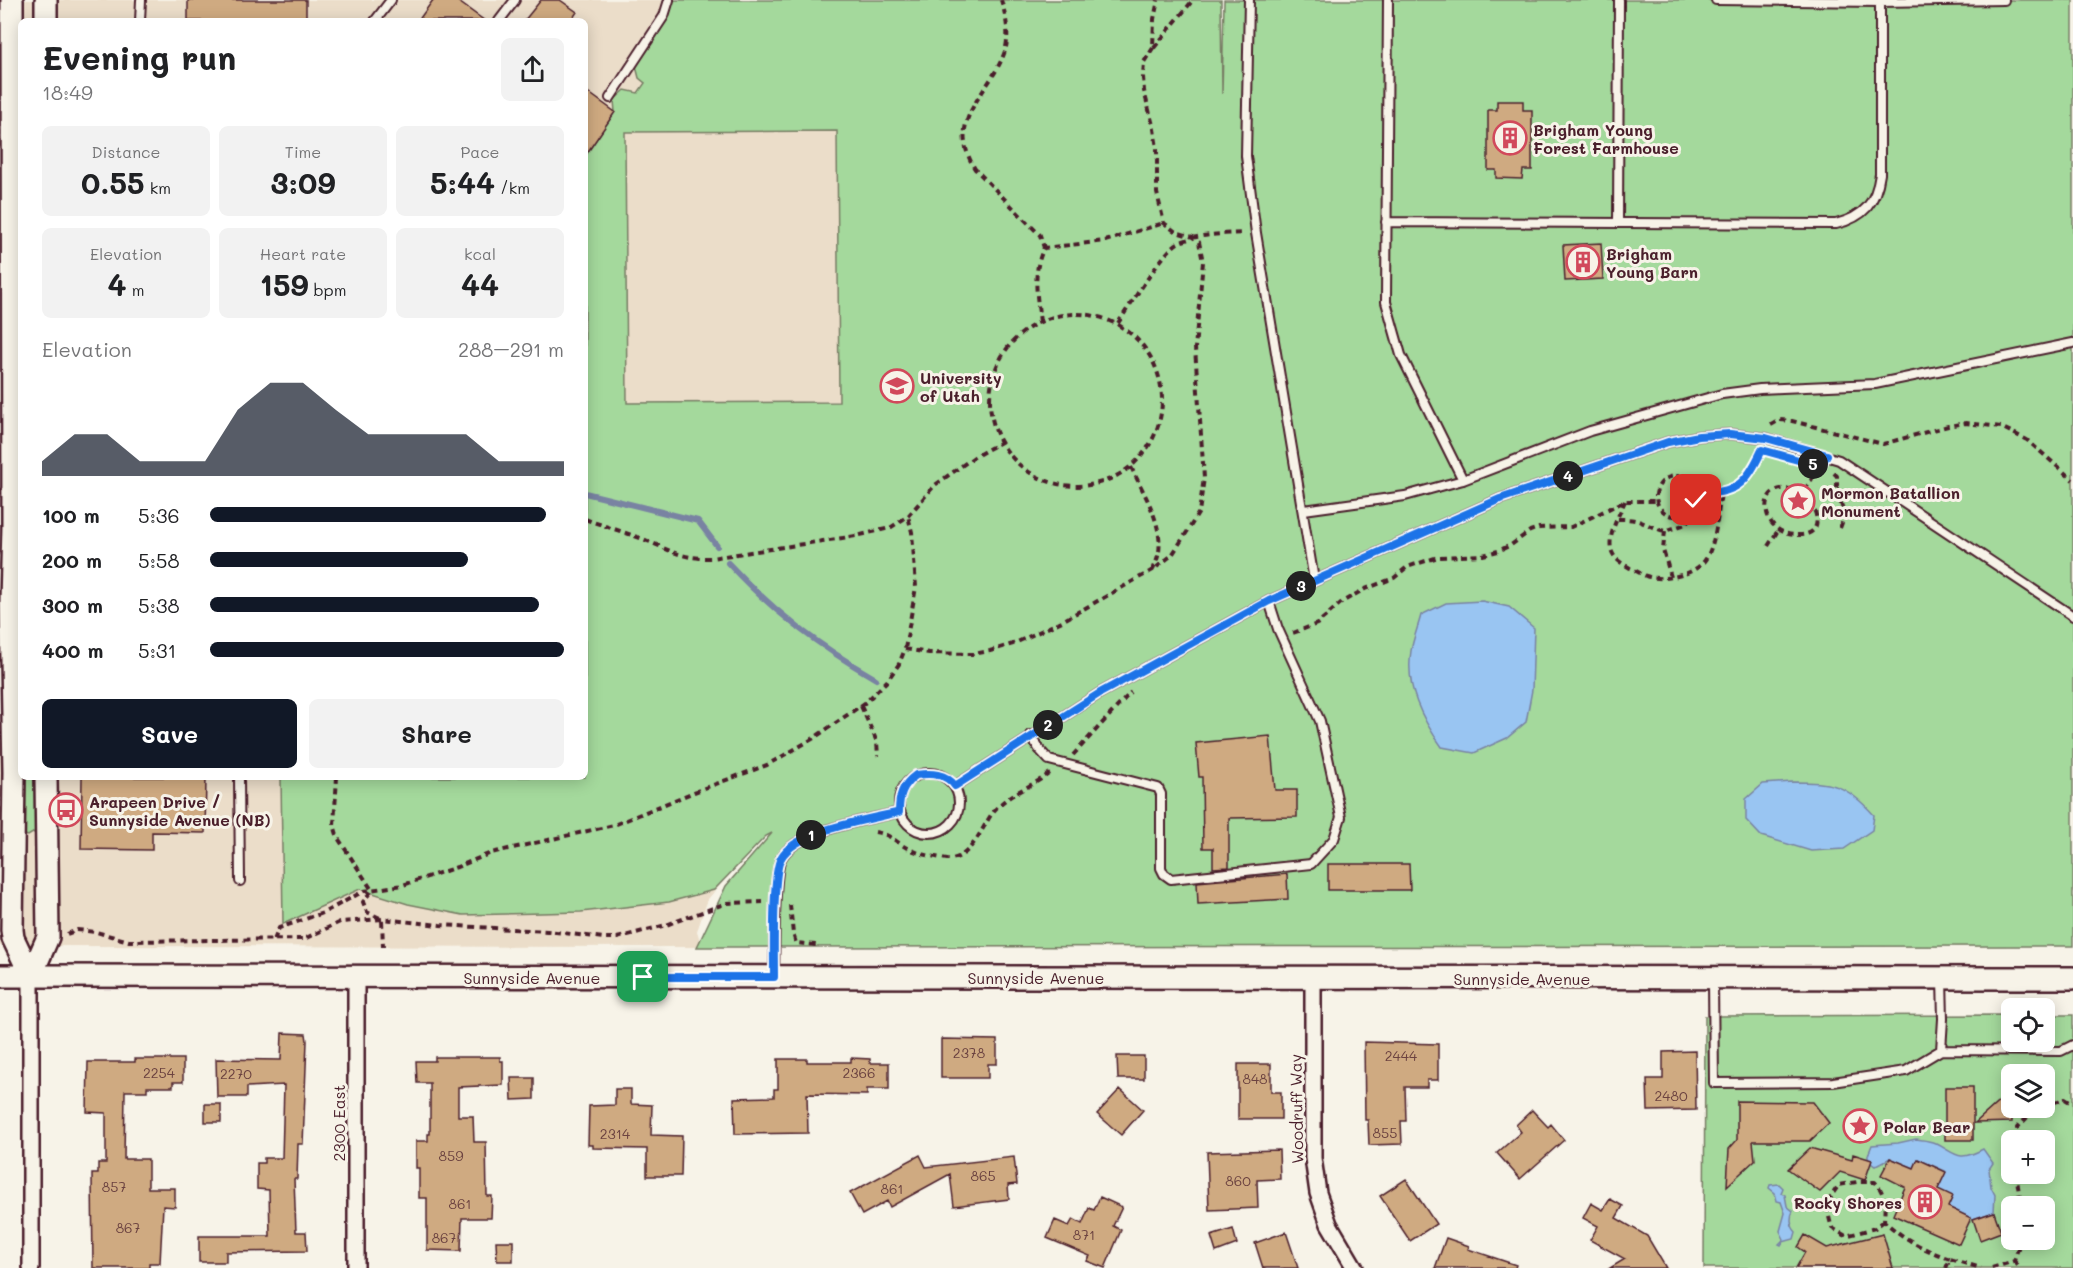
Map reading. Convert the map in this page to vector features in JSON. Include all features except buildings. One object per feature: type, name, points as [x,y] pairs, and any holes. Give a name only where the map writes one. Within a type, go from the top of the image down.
[{"type":"main road","points":[[12,0],[11,108],[17,477],[10,526],[16,601],[12,930],[13,938],[31,976]]},
{"type":"main road","points":[[46,0],[46,18]]},
{"type":"main road","points":[[31,976],[48,937],[46,780]]},
{"type":"main road","name":"Sunnyside Avenue","points":[[0,976],[2073,978]]},
{"type":"street","points":[[31,976],[31,1268]]},
{"type":"street","name":"Woodruff Way","points":[[1313,977],[1312,1158],[1318,1193],[1329,1224],[1355,1268]]},
{"type":"street","name":"2300 East","points":[[356,978],[356,1268]]},
{"type":"lane","points":[[140,18],[141,0]]},
{"type":"lane","points":[[377,18],[389,3],[378,0]]},
{"type":"lane","points":[[502,18],[515,0]]},
{"type":"lane","points":[[610,98],[664,16],[669,0]]},
{"type":"lane","points":[[1249,0],[1246,156],[1256,233],[1314,580]]},
{"type":"lane","points":[[1388,0],[1386,302],[1401,355],[1463,480]]},
{"type":"lane","points":[[1618,223],[1619,0]]},
{"type":"lane","points":[[1716,0],[1880,2],[2004,0]]},
{"type":"lane","points":[[1386,222],[1836,225],[1852,220],[1863,212],[1878,191],[1880,174],[1880,2]]},
{"type":"lane","points":[[1304,510],[1405,496],[1463,480],[1590,431],[1722,394],[1760,389],[1875,384],[2073,343]]},
{"type":"lane","points":[[955,786],[1031,735],[1100,693],[1269,601],[1500,499],[1668,442],[1699,436],[1730,434],[1766,438],[1827,455],[1856,469],[2073,616]]},
{"type":"lane","points":[[1031,735],[1049,760],[1158,788],[1161,794],[1161,868],[1164,874],[1171,879],[1311,864],[1334,839],[1341,817],[1320,721],[1278,628],[1269,601]]},
{"type":"lane","points":[[937,774],[951,780],[961,802],[959,814],[953,824],[944,830],[929,833],[916,831],[905,823],[899,812],[899,798],[904,786],[916,775],[937,774]]},
{"type":"lane","points":[[239,780],[240,882]]},
{"type":"lane","points":[[774,977],[776,882],[780,858],[792,845],[808,835],[899,812]]},
{"type":"lane","points":[[1713,978],[1714,1083],[1843,1081],[1906,1071],[1941,1050],[2061,1051],[2073,1045]]},
{"type":"lane","points":[[1941,1050],[1942,978]]},
{"type":"path","points":[[1002,0],[1006,23],[1005,49],[1000,62],[972,108],[963,133],[969,158],[975,169],[1040,235],[1044,248],[1038,260],[1035,278],[1040,322]]},
{"type":"path","points":[[1153,48],[1154,19],[1158,0]]},
{"type":"path","points":[[905,649],[929,653],[973,654],[1013,644],[1062,621],[1153,570],[1172,555],[1199,512],[1203,495],[1203,448],[1195,348],[1203,262],[1199,242],[1193,237],[1176,232],[1164,223],[1157,193],[1157,148],[1144,91],[1144,62],[1193,0]]},
{"type":"path","points":[[1044,248],[1105,242],[1164,223]]},
{"type":"path","points":[[1118,323],[1175,244],[1193,237],[1256,233]]},
{"type":"path","points":[[1077,314],[1118,323],[1147,350],[1158,373],[1163,399],[1159,424],[1148,448],[1131,467],[1109,480],[1085,485],[1060,484],[1036,476],[1016,462],[1001,442],[992,419],[990,394],[996,370],[1008,348],[1026,330],[1040,322],[1059,315],[1077,314]]},
{"type":"path","points":[[1771,425],[1780,420],[1792,421],[1883,444],[1966,423],[2001,427],[2027,440],[2073,480]]},
{"type":"path","points":[[588,520],[644,539],[677,555],[693,558],[711,558],[856,536],[890,528],[908,516],[935,485],[974,457],[1001,442]]},
{"type":"path","points":[[1696,494],[1729,491],[1742,482],[1762,450],[1771,452]]},
{"type":"path","points":[[1803,493],[1827,455]]},
{"type":"path","points":[[1813,464],[1837,476],[1839,503],[1846,518],[1840,528]]},
{"type":"path","points":[[1131,467],[1151,508],[1157,527],[1159,553],[1153,570]]},
{"type":"path","points":[[1678,475],[1687,478],[1694,485],[1696,494],[1694,506],[1684,514],[1672,516],[1666,514],[1655,501],[1656,490],[1669,476],[1678,475]]},
{"type":"path","points":[[1784,489],[1803,493],[1816,510],[1814,528],[1806,535],[1791,535],[1771,523],[1765,508],[1767,498],[1773,492],[1784,489]]},
{"type":"path","points":[[1625,501],[1611,542],[1611,550],[1617,561],[1646,576],[1671,577],[1692,571],[1705,561],[1711,548],[1721,493]]},
{"type":"path","points":[[1293,633],[1317,624],[1342,602],[1365,589],[1394,578],[1407,567],[1438,557],[1483,555],[1511,545],[1530,531],[1539,528],[1572,527],[1582,524],[1625,501],[1655,501]]},
{"type":"path","points":[[1618,519],[1641,520],[1665,531],[1686,524],[1688,521],[1684,514]]},
{"type":"path","points":[[274,940],[279,928],[312,917],[372,890],[403,885],[458,867],[491,853],[614,825],[767,765],[814,738],[861,706],[887,681],[899,664],[905,649],[916,588],[912,532],[908,516]]},
{"type":"path","points":[[1768,546],[1779,529]]},
{"type":"path","points":[[1665,531],[1663,550],[1671,577]]},
{"type":"path","points":[[1072,756],[1135,688]]},
{"type":"path","points":[[861,706],[875,736],[878,756]]},
{"type":"path","points":[[871,831],[893,837],[908,849],[954,859],[961,856],[974,841],[994,810],[1005,800],[1051,772]]},
{"type":"path","points":[[337,780],[334,825],[338,838],[372,890]]},
{"type":"path","points":[[372,890],[363,902],[367,912],[382,919]]},
{"type":"path","points":[[67,934],[77,930],[96,932],[129,941],[304,939],[340,922],[382,919],[440,926],[547,931],[617,938],[666,925],[727,903],[762,902]]},
{"type":"path","points":[[790,903],[796,943],[816,945]]},
{"type":"path","points":[[382,919],[383,947]]},
{"type":"path","points":[[2055,1102],[2065,1099],[2073,1104]]},
{"type":"path","points":[[2017,1130],[2027,1118]]},
{"type":"path","points":[[1875,1182],[1881,1189],[1885,1203],[1884,1221],[1875,1228],[1846,1236],[1832,1228],[1828,1213],[1829,1198],[1839,1185],[1875,1182]]},
{"type":"path","points":[[1884,1221],[1903,1238],[1926,1251],[1981,1268]]},
{"type":"path","points":[[2014,1261],[2018,1250]]},
{"type":"path","points":[[1946,1268],[1950,1259]]},
{"type":"path","points":[[1992,1268],[2014,1261]]},
{"type":"path","points":[[2014,1261],[2020,1268]]},
{"type":"shaded area","name":"University of Utah","points":[[0,0],[1210,0],[896,724],[754,845],[708,899],[697,931],[702,947],[0,946]]},
{"type":"green space","points":[[673,0],[1221,0],[1222,94],[1224,0],[2073,0],[2073,946],[697,947],[726,886],[772,833],[766,836],[714,890],[669,902],[581,912],[463,915],[408,904],[360,889],[283,924],[281,780],[588,780],[588,152],[615,112],[614,100],[625,90],[638,93],[645,83],[639,78],[636,66]],"holes":[[[837,131],[839,402],[627,403],[625,132]]]},
{"type":"green space","points":[[24,780],[36,780],[36,831],[28,836],[25,835]]},
{"type":"green space","points":[[2001,1015],[2001,1052],[2055,1052],[2055,1015],[2073,1015],[2073,1268],[1704,1268],[1705,1016]]},
{"type":"water","points":[[1482,601],[1509,607],[1534,628],[1532,690],[1526,722],[1507,738],[1474,753],[1442,747],[1417,702],[1410,677],[1410,664],[1412,646],[1421,615],[1446,603]]},
{"type":"water","points":[[1792,782],[1829,784],[1847,791],[1874,815],[1872,830],[1844,849],[1811,851],[1761,836],[1746,820],[1746,799],[1763,784]]},
{"type":"water","points":[[1916,1139],[1933,1142],[1962,1156],[1983,1149],[1993,1163],[1989,1169],[1991,1187],[1995,1195],[1994,1212],[1973,1219],[1948,1207],[1938,1189],[1945,1171],[1918,1159],[1914,1168],[1890,1158],[1875,1166],[1868,1161],[1872,1145]]},
{"type":"water","points":[[1779,1184],[1783,1188],[1781,1193],[1785,1195],[1787,1206],[1793,1211],[1791,1222],[1796,1232],[1794,1239],[1783,1242],[1781,1245],[1779,1244],[1784,1239],[1780,1231],[1785,1213],[1781,1202],[1777,1201],[1775,1193],[1769,1188],[1770,1185]]},
{"type":"waterway","points":[[588,494],[698,521],[717,546]]},
{"type":"waterway","points":[[728,563],[780,613],[835,654],[876,679]]},
{"type":"place","name":"Brigham Young Forest Farmhouse","points":[[1510,138]]},
{"type":"place","name":"Brigham Young Barn","points":[[1583,262]]},
{"type":"place","name":"University of Utah","points":[[897,386]]},
{"type":"place","name":"Mormon Batallion Monument","points":[[1798,501]]},
{"type":"place","name":"Arapeen Drive / Sunnyside Avenue (NB)","points":[[66,810]]},
{"type":"place","name":"Polar Bear","points":[[1860,1126]]},
{"type":"place","name":"Rocky Shores","points":[[1925,1202]]},
{"type":"route","points":[[643,977],[774,977],[776,882],[780,858],[792,845],[808,835],[899,812],[899,798],[904,786],[916,775],[937,774],[951,780],[955,786],[1031,735],[1100,693],[1269,601],[1314,580],[1500,499],[1668,442],[1699,436],[1730,434],[1766,438],[1827,455],[1820,466],[1762,450],[1742,482],[1729,491],[1696,494],[1696,500]]}]
